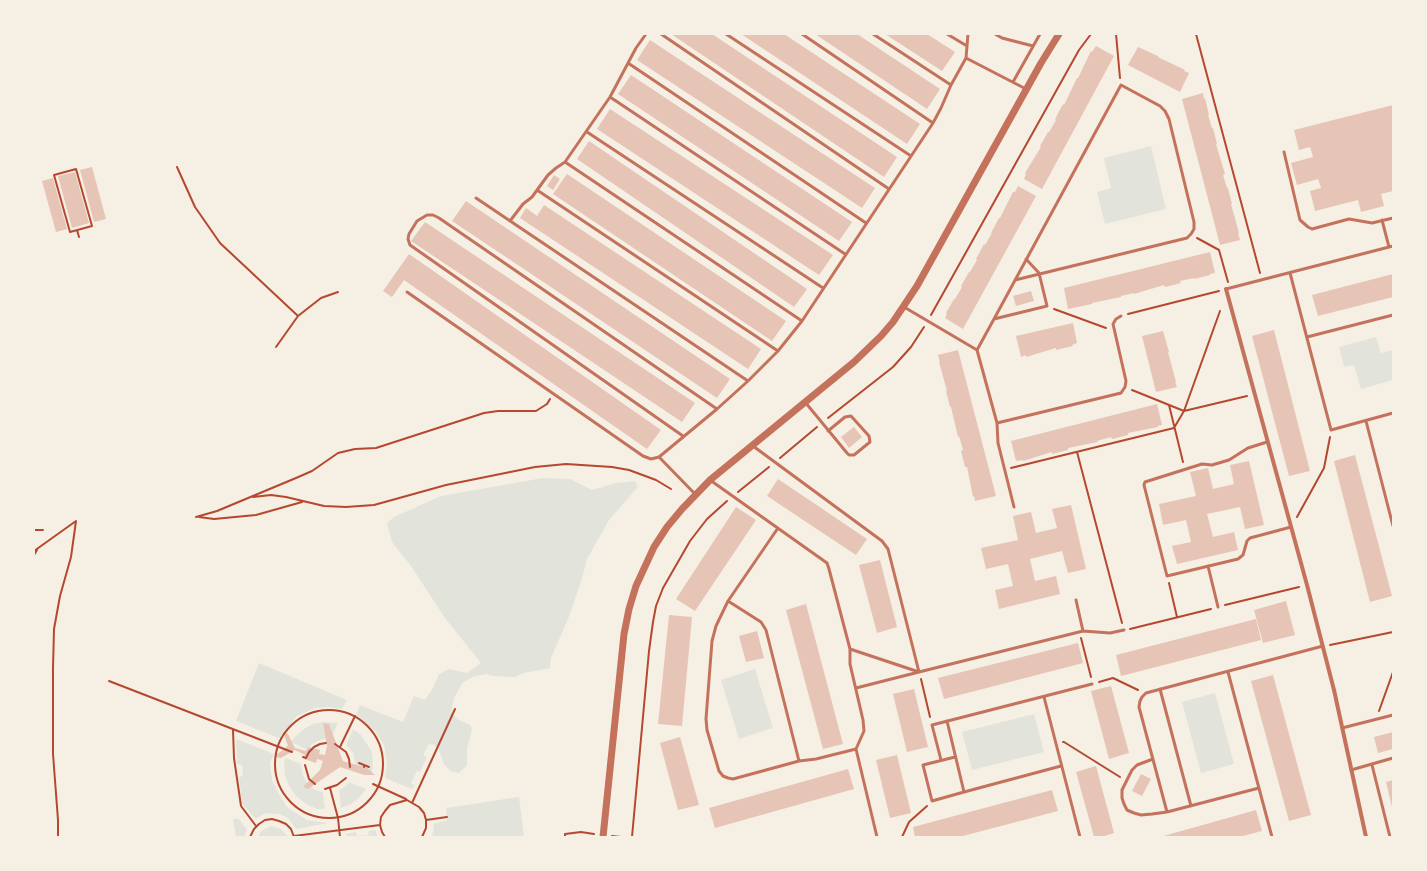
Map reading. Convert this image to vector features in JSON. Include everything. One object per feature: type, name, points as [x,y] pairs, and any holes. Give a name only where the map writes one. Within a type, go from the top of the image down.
[{"type":"street","points":[[603,836],[624,634],[629,609],[636,586],[654,547],[667,527],[695,494],[752,445],[867,351],[904,307],[1059,34]]},
{"type":"street","points":[[1228,289],[1254,394],[1323,646],[1366,837]]},
{"type":"lane","points":[[510,221],[523,204],[532,197],[548,175],[566,162],[610,97],[636,48],[646,34]]},
{"type":"lane","points":[[661,34],[889,189]]},
{"type":"lane","points":[[726,34],[911,156]]},
{"type":"lane","points":[[802,34],[933,123]]},
{"type":"lane","points":[[873,34],[950,84]]},
{"type":"lane","points":[[947,34],[967,46]]},
{"type":"lane","points":[[407,292],[644,456],[651,459],[659,457],[717,409],[748,380],[778,351],[802,321],[933,123],[941,108],[950,84],[966,58],[968,34]]},
{"type":"lane","points":[[995,34],[1002,38],[1033,46]]},
{"type":"lane","points":[[1013,82],[1040,34]]},
{"type":"lane","points":[[966,58],[1027,90]]},
{"type":"lane","points":[[628,63],[866,223]]},
{"type":"lane","points":[[1014,507],[998,444],[997,423],[977,350],[1026,259],[1121,85],[1165,110],[1169,119],[1194,222],[1194,229],[1191,234],[1187,238],[1015,280]]},
{"type":"lane","points":[[610,97],[845,254]]},
{"type":"lane","points":[[587,132],[823,288]]},
{"type":"lane","points":[[1284,152],[1300,220],[1312,229],[1349,218],[1372,223],[1393,218]]},
{"type":"lane","points":[[566,162],[802,321]]},
{"type":"lane","points":[[537,190],[778,351]]},
{"type":"lane","points":[[476,198],[748,380]]},
{"type":"lane","points":[[683,436],[410,245],[408,240],[409,234],[418,221],[427,215],[433,215],[440,218],[717,409]]},
{"type":"lane","points":[[1228,289],[1391,247],[1382,220]]},
{"type":"lane","points":[[994,319],[1047,306],[1039,273],[1026,259]]},
{"type":"lane","points":[[1290,273],[1331,430],[1393,413]]},
{"type":"lane","points":[[904,307],[977,350]]},
{"type":"lane","points":[[1307,337],[1393,315]]},
{"type":"lane","points":[[997,423],[1121,393],[1125,387],[1126,381],[1113,324],[1116,319],[1121,316]]},
{"type":"lane","points":[[805,402],[828,431],[849,455],[854,455],[870,442],[869,436],[851,416],[845,417],[828,431]]},
{"type":"lane","points":[[1366,421],[1393,526]]},
{"type":"lane","points":[[1267,442],[1248,448],[1229,460],[1212,465],[1202,464],[1184,468],[1176,473],[1145,482],[1144,486],[1167,576],[1241,558],[1247,541],[1250,538],[1291,527]]},
{"type":"lane","points":[[752,445],[882,541],[888,549],[919,672]]},
{"type":"lane","points":[[659,457],[695,494]]},
{"type":"lane","points":[[710,480],[827,563],[850,649],[850,664],[864,731],[856,749],[877,837]]},
{"type":"lane","points":[[778,528],[728,601],[716,626],[712,641],[706,719],[707,730],[719,771],[723,776],[733,778],[799,761],[816,759],[856,749]]},
{"type":"lane","points":[[1208,566],[1218,607]]},
{"type":"lane","points":[[1076,600],[1081,631]]},
{"type":"lane","points":[[728,601],[761,622],[766,630],[799,761]]},
{"type":"lane","points":[[856,688],[1081,631],[1110,633],[1124,630]]},
{"type":"lane","points":[[1167,812],[1140,707],[1142,696],[1323,646]]},
{"type":"lane","points":[[850,649],[919,672]]},
{"type":"lane","points":[[1228,672],[1272,837]]},
{"type":"lane","points":[[941,760],[932,725],[1092,684]]},
{"type":"lane","points":[[1160,690],[1191,806]]},
{"type":"lane","points":[[1044,697],[1080,837]]},
{"type":"lane","points":[[1342,728],[1393,715]]},
{"type":"lane","points":[[947,721],[964,792]]},
{"type":"lane","points":[[955,757],[923,765],[932,801],[1061,766]]},
{"type":"lane","points":[[1351,770],[1393,758]]},
{"type":"lane","points":[[1153,759],[1137,766],[1132,770],[1122,790],[1122,798],[1127,810],[1134,813],[1141,815],[1167,812],[1258,788]]},
{"type":"lane","points":[[1372,764],[1390,837]]},
{"type":"path","points":[[1116,34],[1121,85]]},
{"type":"path","points":[[1196,34],[1262,280]]},
{"type":"path","points":[[177,167],[195,207],[220,243],[298,316]]},
{"type":"path","points":[[76,169],[92,226],[77,230],[70,232],[54,175],[76,169]]},
{"type":"path","points":[[77,230],[80,237]]},
{"type":"path","points":[[1121,316],[1228,289],[1219,250],[1191,234]]},
{"type":"path","points":[[276,347],[298,316],[321,298],[338,292]]},
{"type":"path","points":[[1047,306],[1114,331]]},
{"type":"path","points":[[1004,470],[1174,428],[1184,411],[1220,311]]},
{"type":"path","points":[[1125,387],[1184,411],[1254,394]]},
{"type":"path","points":[[304,501],[256,515],[214,519],[196,517],[218,511],[312,471],[338,454],[355,449],[376,448],[484,413],[498,411],[536,411],[547,404],[554,393]]},
{"type":"path","points":[[1169,405],[1184,468]]},
{"type":"path","points":[[1291,527],[1324,468],[1331,430]]},
{"type":"path","points":[[1077,452],[1124,630]]},
{"type":"path","points":[[253,497],[271,496],[304,501],[324,506],[346,508],[374,505],[453,484],[535,467],[566,464],[612,467],[630,470],[656,480],[671,489]]},
{"type":"path","points":[[34,551],[76,521],[71,557],[60,596],[54,629],[53,754],[58,837]]},
{"type":"path","points":[[34,530],[43,530]]},
{"type":"path","points":[[34,555],[39,547]]},
{"type":"path","points":[[1167,576],[1177,617]]},
{"type":"path","points":[[1081,631],[1092,684],[1113,678],[1146,694]]},
{"type":"path","points":[[1323,646],[1393,632]]},
{"type":"path","points":[[919,672],[932,725]]},
{"type":"path","points":[[1376,719],[1393,672]]},
{"type":"path","points":[[109,681],[292,752]]},
{"type":"path","points":[[336,709],[354,716],[371,728],[380,744],[384,763],[379,787],[372,797],[358,810],[338,818],[322,818],[312,816],[288,800],[280,788],[276,775],[275,760],[277,746],[288,728],[296,720],[315,711],[336,709]]},
{"type":"path","points":[[412,803],[455,709]]},
{"type":"path","points":[[340,746],[354,716]]},
{"type":"path","points":[[233,730],[234,758],[240,806],[256,826]]},
{"type":"path","points":[[1056,744],[1064,742],[1126,781]]},
{"type":"path","points":[[303,757],[306,758],[314,747],[326,743]]},
{"type":"path","points":[[335,744],[340,746],[346,752],[350,767]]},
{"type":"path","points":[[359,763],[369,767]]},
{"type":"path","points":[[305,766],[309,779],[315,784]]},
{"type":"path","points":[[325,789],[337,785],[346,778]]},
{"type":"path","points":[[373,784],[419,807],[424,813],[426,820],[426,828],[422,837]]},
{"type":"path","points":[[330,788],[338,818],[340,837]]},
{"type":"path","points":[[385,837],[380,825],[381,817],[385,810],[390,805],[407,800]]},
{"type":"path","points":[[902,837],[909,822],[932,801]]},
{"type":"path","points":[[426,820],[447,817]]},
{"type":"path","points":[[250,837],[256,826],[265,820],[272,819],[286,824],[291,829],[294,836],[380,825]]},
{"type":"path","points":[[565,837],[565,834],[581,832],[603,836],[621,837]]},
{"type":"shaded area","points":[[1151,146],[1166,209],[1105,224],[1097,192],[1111,188],[1104,158]]},
{"type":"shaded area","points":[[1376,337],[1381,353],[1393,350],[1393,380],[1361,389],[1354,365],[1344,367],[1339,347]]},
{"type":"shaded area","points":[[543,478],[570,479],[592,490],[616,483],[635,481],[638,487],[609,520],[587,559],[581,582],[568,619],[551,658],[550,668],[524,673],[515,677],[492,676],[487,674],[475,676],[463,682],[454,698],[451,712],[457,719],[470,725],[472,729],[467,749],[467,765],[459,773],[450,771],[444,764],[439,750],[433,744],[429,744],[423,755],[427,757],[420,772],[417,771],[411,783],[415,785],[412,789],[385,778],[387,763],[384,745],[375,731],[356,715],[360,705],[403,722],[414,696],[425,700],[433,688],[439,674],[449,669],[467,673],[481,663],[445,618],[411,566],[392,542],[387,523],[394,517],[441,496]]},
{"type":"shaded area","points":[[259,663],[347,700],[342,709],[328,707],[315,708],[297,716],[279,738],[236,721]]},
{"type":"shaded area","points":[[755,669],[773,728],[739,739],[721,680]]},
{"type":"shaded area","points":[[1215,693],[1234,764],[1201,773],[1182,702]]},
{"type":"shaded area","points":[[1034,714],[1044,752],[972,770],[962,732]]},
{"type":"shaded area","points":[[323,722],[338,723],[331,738],[320,740],[312,744],[308,750],[291,742],[304,729],[313,724]]},
{"type":"shaded area","points":[[353,729],[361,735],[372,752],[372,772],[356,767],[353,753],[346,745]]},
{"type":"shaded area","points":[[236,739],[274,754],[270,763],[272,780],[287,807],[307,820],[328,823],[296,829],[288,818],[279,814],[265,813],[256,819],[242,804],[239,777],[243,776],[242,765],[237,764]]},
{"type":"shaded area","points":[[285,758],[301,764],[303,776],[308,784],[315,790],[323,792],[325,809],[317,809],[306,804],[296,796],[289,786],[285,775]]},
{"type":"shaded area","points":[[349,782],[366,789],[359,798],[351,804],[341,808],[339,790],[346,786]]},
{"type":"shaded area","points":[[519,797],[524,837],[431,837],[434,830],[433,824],[447,820],[446,808]]},
{"type":"shaded area","points":[[233,819],[239,819],[247,830],[244,837],[236,837]]},
{"type":"shaded area","points":[[271,826],[281,829],[288,837],[258,837],[261,831]]},
{"type":"shaded area","points":[[375,830],[378,837],[346,837],[346,834],[356,832],[357,836],[368,835],[369,831]]},
{"type":"building","points":[[671,34],[712,34],[897,157],[884,177]]},
{"type":"building","points":[[741,34],[784,34],[920,124],[907,144]]},
{"type":"building","points":[[815,34],[857,34],[940,89],[927,109]]},
{"type":"building","points":[[885,34],[927,34],[955,52],[942,71]]},
{"type":"building","points":[[650,40],[875,188],[862,208],[637,60]]},
{"type":"building","points":[[1096,46],[1114,56],[1042,189],[1024,179],[1025,173],[1056,120],[1055,119],[1063,104],[1064,105],[1091,51],[1092,52]]},
{"type":"building","points":[[1138,47],[1189,73],[1180,92],[1128,65]]},
{"type":"building","points":[[631,75],[852,222],[839,241],[618,94]]},
{"type":"building","points":[[1203,93],[1225,174],[1223,175],[1228,188],[1240,240],[1220,245],[1182,99]]},
{"type":"building","points":[[1393,105],[1393,191],[1381,194],[1384,206],[1361,212],[1358,200],[1315,211],[1310,191],[1321,188],[1318,179],[1297,185],[1291,163],[1313,157],[1310,147],[1299,150],[1294,130]]},
{"type":"building","points":[[610,109],[833,255],[819,275],[597,129]]},
{"type":"building","points":[[589,141],[807,289],[794,307],[577,159]]},
{"type":"building","points":[[92,167],[106,219],[94,222],[80,170]]},
{"type":"building","points":[[75,172],[89,223],[72,228],[58,176]]},
{"type":"building","points":[[567,174],[786,321],[772,341],[553,194]]},
{"type":"building","points":[[554,175],[560,179],[553,190],[547,186]]},
{"type":"building","points":[[53,178],[67,229],[56,232],[42,181]]},
{"type":"building","points":[[1018,186],[1036,196],[963,329],[945,318],[946,313],[977,260],[976,259],[984,244],[985,245],[992,233],[1013,192],[1015,192]]},
{"type":"building","points":[[466,201],[730,379],[717,398],[452,221]]},
{"type":"building","points":[[544,205],[761,349],[748,369],[520,218],[526,208],[537,216]]},
{"type":"building","points":[[425,222],[695,403],[682,422],[411,241]]},
{"type":"building","points":[[1210,252],[1215,273],[1180,281],[1181,283],[1165,287],[1164,285],[1134,294],[1068,309],[1064,288]]},
{"type":"building","points":[[409,254],[661,430],[647,449],[404,280],[392,297],[383,291]]},
{"type":"building","points":[[1393,274],[1393,297],[1318,316],[1312,295]]},
{"type":"building","points":[[1031,291],[1034,301],[1016,306],[1013,296]]},
{"type":"building","points":[[1073,323],[1077,343],[1072,345],[1073,346],[1056,350],[1056,348],[1026,357],[1026,355],[1021,357],[1016,336]]},
{"type":"building","points":[[1274,330],[1310,471],[1289,476],[1252,336]]},
{"type":"building","points":[[1163,331],[1177,387],[1156,392],[1142,336]]},
{"type":"building","points":[[958,350],[996,496],[975,501],[967,467],[965,467],[961,451],[963,450],[950,407],[938,355]]},
{"type":"building","points":[[1157,404],[1162,425],[1157,426],[1158,427],[1128,433],[1128,435],[1112,439],[1111,437],[1097,441],[1098,442],[1068,448],[1068,450],[1052,454],[1052,452],[1023,461],[1016,461],[1011,441]]},
{"type":"building","points":[[854,427],[862,437],[849,448],[841,437]]},
{"type":"building","points":[[1355,455],[1392,596],[1370,602],[1334,461]]},
{"type":"building","points":[[1249,461],[1264,525],[1245,529],[1240,507],[1207,514],[1213,537],[1234,532],[1238,550],[1177,564],[1172,546],[1191,542],[1186,520],[1163,525],[1159,504],[1196,496],[1190,472],[1208,468],[1213,489],[1234,484],[1230,465]]},
{"type":"building","points":[[778,479],[867,539],[856,555],[767,496]]},
{"type":"building","points":[[1071,505],[1086,569],[1068,573],[1062,551],[1030,559],[1035,581],[1056,576],[1060,594],[999,609],[995,590],[1013,586],[1008,564],[986,569],[981,548],[1018,540],[1013,516],[1031,512],[1036,533],[1057,528],[1052,509]]},
{"type":"building","points":[[736,507],[756,520],[695,611],[676,599]]},
{"type":"building","points":[[880,560],[897,627],[877,633],[859,565]]},
{"type":"building","points":[[1286,601],[1295,635],[1263,643],[1254,610]]},
{"type":"building","points":[[806,604],[843,744],[823,749],[786,610]]},
{"type":"building","points":[[669,615],[692,617],[682,726],[658,724]]},
{"type":"building","points":[[1256,619],[1261,640],[1121,676],[1116,655]]},
{"type":"building","points":[[757,631],[764,658],[746,662],[739,636]]},
{"type":"building","points":[[1078,643],[1083,663],[944,699],[938,678]]},
{"type":"building","points":[[1273,675],[1311,815],[1289,821],[1251,681]]},
{"type":"building","points":[[1111,686],[1129,753],[1109,759],[1091,691]]},
{"type":"building","points":[[914,689],[928,747],[907,752],[893,694]]},
{"type":"building","points":[[323,723],[329,724],[343,761],[367,768],[375,775],[364,775],[340,767],[308,789],[303,787],[320,770],[323,761],[317,759],[316,763],[304,759],[305,755],[295,750],[281,758],[276,757],[276,755],[288,746],[283,732],[288,734],[295,748],[306,751],[308,747],[320,750],[319,754],[325,755],[327,746]]},
{"type":"building","points":[[1393,732],[1393,749],[1378,753],[1374,737]]},
{"type":"building","points":[[680,737],[699,805],[678,810],[660,743]]},
{"type":"building","points":[[897,755],[911,813],[890,818],[876,760]]},
{"type":"building","points":[[1096,766],[1114,833],[1101,837],[1094,837],[1076,772]]},
{"type":"building","points":[[848,769],[854,789],[715,828],[709,808]]},
{"type":"building","points":[[1141,774],[1151,779],[1142,796],[1132,791]]},
{"type":"building","points":[[1393,780],[1393,807],[1392,807],[1386,782]]},
{"type":"building","points":[[1052,790],[1058,811],[959,837],[915,837],[913,827]]},
{"type":"building","points":[[1256,810],[1262,831],[1239,837],[1160,837]]}]
